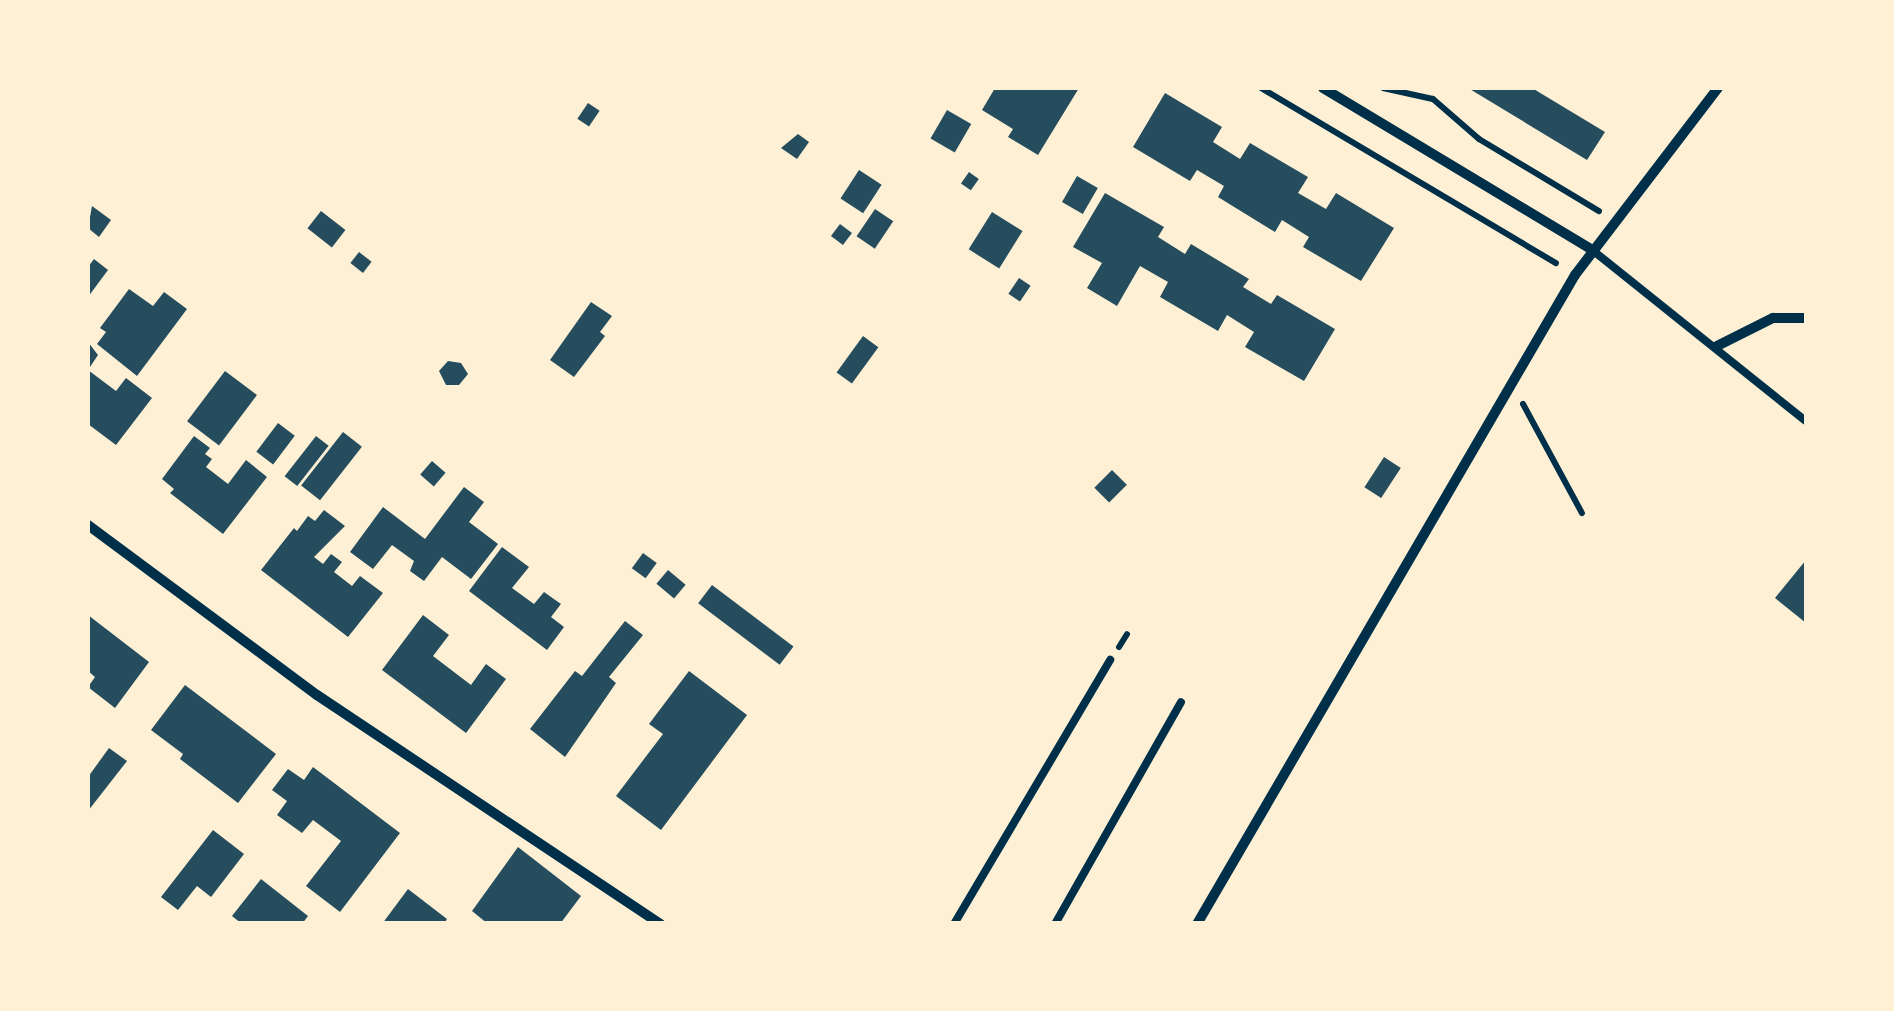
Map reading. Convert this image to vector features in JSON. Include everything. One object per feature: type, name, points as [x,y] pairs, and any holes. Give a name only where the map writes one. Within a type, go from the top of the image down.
[{"type":"street","points":[[1323,88],[1591,249]]},
{"type":"street","points":[[1196,924],[1575,274],[1718,88]]},
{"type":"street","points":[[1716,346],[1773,318],[1806,318]]},
{"type":"street","points":[[88,525],[316,695],[662,924]]},
{"type":"lane","points":[[1591,249],[1806,422]]},
{"type":"lane","points":[[954,924],[1110,660]]},
{"type":"lane","points":[[1055,924],[1181,702]]},
{"type":"path","points":[[1261,88],[1575,274]]},
{"type":"path","points":[[1383,88],[1433,99],[1479,139],[1613,220]]},
{"type":"path","points":[[1511,381],[1582,513]]},
{"type":"building","points":[[995,88],[1079,88],[1038,155],[1008,137],[1013,129],[982,110]]},
{"type":"building","points":[[1468,88],[1532,88],[1605,132],[1587,160]]},
{"type":"building","points":[[1165,93],[1222,127],[1213,142],[1240,159],[1250,143],[1308,177],[1298,193],[1326,209],[1336,193],[1394,228],[1361,281],[1303,247],[1309,237],[1282,220],[1275,232],[1218,197],[1224,186],[1197,170],[1190,181],[1133,147]]},
{"type":"building","points":[[588,103],[600,111],[589,127],[577,119]]},
{"type":"building","points":[[947,110],[971,124],[955,153],[930,139]]},
{"type":"building","points":[[798,134],[809,142],[797,159],[781,148]]},
{"type":"building","points":[[859,170],[882,185],[863,213],[840,199]]},
{"type":"building","points":[[969,172],[979,179],[971,190],[961,183]]},
{"type":"building","points":[[1077,176],[1098,188],[1083,214],[1062,202]]},
{"type":"building","points":[[1105,193],[1164,227],[1158,237],[1185,254],[1191,244],[1249,279],[1243,287],[1271,304],[1277,295],[1335,329],[1304,381],[1245,347],[1254,332],[1227,315],[1218,331],[1160,297],[1168,282],[1140,266],[1117,306],[1087,288],[1102,263],[1073,247]]},
{"type":"building","points":[[92,206],[111,220],[99,237],[88,228]]},
{"type":"building","points":[[875,209],[893,221],[875,249],[857,236]]},
{"type":"building","points":[[321,211],[345,230],[332,247],[307,228]]},
{"type":"building","points":[[992,212],[1023,231],[999,268],[969,249]]},
{"type":"building","points":[[840,224],[852,233],[843,245],[831,236]]},
{"type":"building","points":[[359,252],[372,262],[363,273],[350,263]]},
{"type":"building","points":[[94,259],[108,270],[88,297],[88,267]]},
{"type":"building","points":[[1019,278],[1031,286],[1020,302],[1008,294]]},
{"type":"building","points":[[129,289],[153,306],[164,292],[187,309],[137,376],[97,344],[106,332],[100,328]]},
{"type":"building","points":[[591,302],[612,316],[600,332],[605,336],[574,377],[550,360]]},
{"type":"building","points":[[863,336],[878,347],[852,384],[837,372]]},
{"type":"building","points":[[88,342],[98,355],[88,370]]},
{"type":"building","points":[[448,361],[461,363],[468,374],[459,385],[446,385],[439,371]]},
{"type":"building","points":[[88,370],[116,391],[126,378],[152,398],[116,445],[88,424]]},
{"type":"building","points":[[225,371],[257,395],[219,445],[187,421]]},
{"type":"building","points":[[278,423],[295,436],[273,464],[256,452]]},
{"type":"building","points":[[343,432],[362,447],[320,500],[301,486]]},
{"type":"building","points":[[194,436],[210,448],[205,454],[212,459],[206,467],[228,484],[246,460],[267,477],[223,534],[170,493],[174,489],[162,479]]},
{"type":"building","points":[[316,436],[329,446],[297,486],[285,476]]},
{"type":"building","points":[[1384,457],[1401,468],[1381,498],[1364,487]]},
{"type":"building","points":[[432,461],[446,473],[434,486],[420,475]]},
{"type":"building","points":[[1112,470],[1127,485],[1109,503],[1094,488]]},
{"type":"building","points":[[464,487],[484,502],[469,522],[498,544],[471,579],[442,557],[424,581],[410,571],[414,561],[392,545],[373,569],[350,552],[383,507],[425,539]]},
{"type":"building","points":[[324,510],[345,526],[314,557],[323,564],[331,554],[342,562],[334,572],[352,586],[360,576],[383,593],[348,637],[261,570],[294,528],[297,531],[308,516],[315,521]]},
{"type":"building","points":[[502,547],[529,567],[512,588],[534,604],[544,592],[561,604],[551,617],[564,627],[547,650],[469,591]]},
{"type":"building","points":[[643,553],[657,563],[646,578],[632,568]]},
{"type":"building","points":[[1806,560],[1806,623],[1775,598]]},
{"type":"building","points":[[668,570],[686,585],[674,599],[656,584]]},
{"type":"building","points":[[712,585],[793,646],[780,665],[698,603]]},
{"type":"building","points":[[88,615],[149,662],[115,708],[88,687],[95,677],[88,671]]},
{"type":"building","points":[[423,615],[449,635],[433,656],[471,685],[486,664],[506,679],[466,733],[382,670]]},
{"type":"building","points":[[625,621],[643,635],[609,677],[616,683],[565,757],[530,729],[575,671],[582,676]]},
{"type":"building","points":[[689,671],[747,715],[661,830],[616,796],[663,734],[649,724]]},
{"type":"building","points":[[185,685],[276,754],[238,803],[180,759],[183,754],[151,730]]},
{"type":"building","points":[[109,748],[127,761],[88,811],[88,777]]},
{"type":"building","points":[[313,767],[400,833],[340,912],[306,886],[341,841],[313,820],[302,833],[277,815],[287,801],[272,790],[288,769],[304,780]]},
{"type":"building","points":[[213,830],[244,854],[211,897],[197,886],[178,910],[161,897]]},
{"type":"building","points":[[518,847],[581,896],[560,924],[488,924],[472,911]]},
{"type":"building","points":[[261,879],[308,916],[302,924],[242,924],[232,916]]},
{"type":"building","points":[[408,889],[447,919],[444,924],[382,924]]}]
